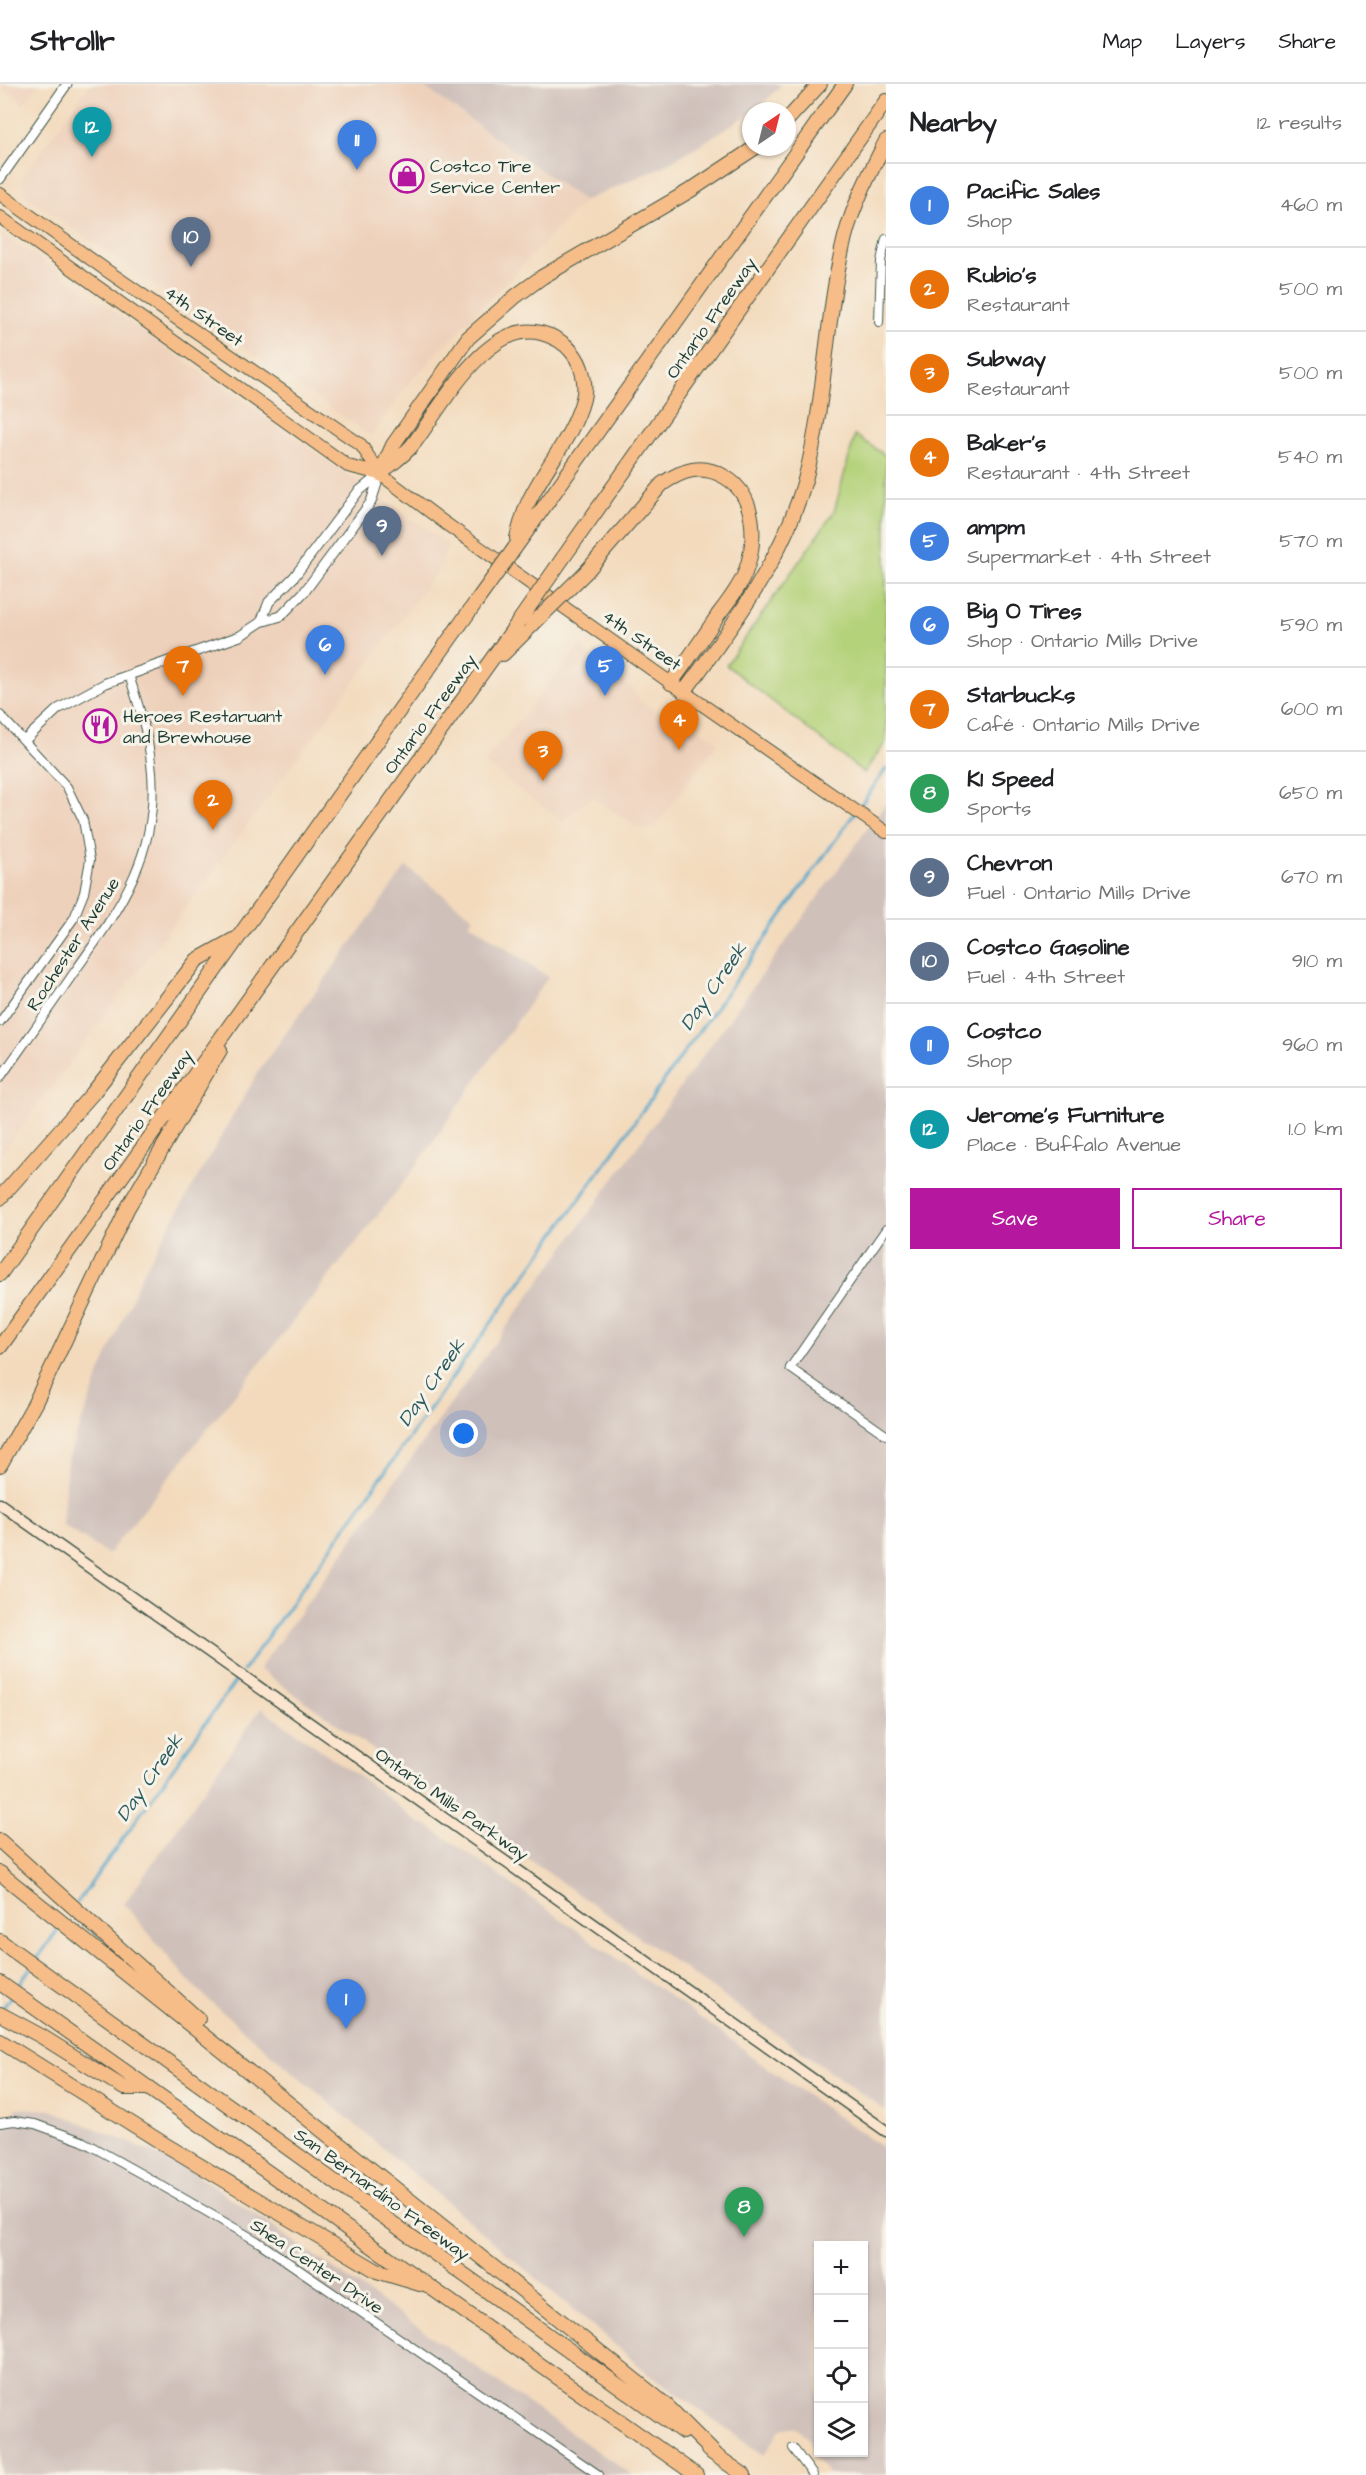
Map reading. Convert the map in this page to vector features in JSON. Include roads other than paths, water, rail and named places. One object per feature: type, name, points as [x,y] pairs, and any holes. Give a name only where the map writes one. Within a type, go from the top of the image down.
[{"type":"highway","points":[[796,110],[820,84]]},
{"type":"highway","name":"Ontario Freeway","points":[[0,1274],[514,549],[525,527],[845,84]]},
{"type":"highway","name":"Ontario Freeway","points":[[0,1347],[517,624],[886,101]]},
{"type":"highway","points":[[684,692],[762,579],[795,509],[811,453],[836,283],[846,236],[862,189],[886,141]]},
{"type":"highway","points":[[380,474],[393,446],[468,338],[516,296],[542,277],[691,190],[742,156]]},
{"type":"highway","points":[[380,474],[412,446],[456,384],[494,344],[510,335],[526,331],[549,335],[565,344],[574,354],[582,372],[584,396],[572,424],[527,504],[525,527]]},
{"type":"highway","points":[[474,683],[586,572],[662,484],[690,469],[711,470],[732,481],[739,489],[749,507],[752,539],[745,574],[671,683]]},
{"type":"highway","points":[[0,1198],[92,1094],[197,960],[238,937]]},
{"type":"highway","points":[[4,1460],[35,1403],[127,1209],[190,1105],[251,993]]},
{"type":"highway","points":[[0,1841],[286,2100]]},
{"type":"highway","points":[[0,1873],[666,2405],[716,2455]]},
{"type":"highway","name":"San Bernardino Freeway","points":[[3,1943],[744,2475]]},
{"type":"highway","points":[[0,1983],[696,2475]]},
{"type":"highway","points":[[0,2014],[18,2022],[124,2088],[150,2088]]},
{"type":"highway","points":[[0,2041],[164,2144],[377,2271],[434,2289]]},
{"type":"main road","name":"4th Street","points":[[0,194],[115,276],[362,445],[380,474],[445,523],[886,832]]},
{"type":"main road","name":"4th Street","points":[[0,217],[348,466],[380,474]]},
{"type":"main road","name":"Ontario Mills Parkway","points":[[0,1504],[886,2131]]},
{"type":"street","points":[[0,180],[67,84]]},
{"type":"street","points":[[879,322],[881,261],[886,239]]},
{"type":"street","points":[[261,622],[269,602],[306,562],[358,492],[380,474]]},
{"type":"street","points":[[25,740],[43,722],[75,698],[106,683],[240,636],[261,622],[281,616],[305,591],[371,502],[380,474]]},
{"type":"street","name":"Rochester Avenue","points":[[0,1078],[120,907],[140,864],[146,843],[152,799],[152,765],[146,729],[129,675]]},
{"type":"street","points":[[0,715],[67,787],[80,810],[89,844],[89,869],[84,893],[74,918],[0,1022]]},
{"type":"street","points":[[886,1230],[790,1368],[886,1435]]},
{"type":"street","name":"Shea Center Drive","points":[[0,2123],[14,2121],[35,2124],[82,2142],[155,2181],[257,2241],[600,2475]]},
{"type":"street","points":[[793,2448],[813,2475]]},
{"type":"waterway","name":"Day Creek","points":[[858,809],[886,769]]},
{"type":"waterway","name":"Day Creek","points":[[243,1671],[854,814]]},
{"type":"waterway","name":"Day Creek","points":[[77,1903],[239,1676]]},
{"type":"waterway","name":"Day Creek","points":[[35,1962],[61,1925]]},
{"type":"waterway","name":"Day Creek","points":[[16,1989],[31,1967]]},
{"type":"waterway","name":"Day Creek","points":[[1,2011],[11,1996]]},
{"type":"place","name":"Jerome's Furniture","points":[[92,157]]},
{"type":"place","name":"Costco","points":[[357,170]]},
{"type":"place","name":"Costco Tire Service Center","points":[[407,176]]},
{"type":"place","name":"Costco Gasoline","points":[[191,267]]},
{"type":"place","name":"Chevron","points":[[382,556]]},
{"type":"place","name":"Big O Tires","points":[[325,675]]},
{"type":"place","name":"Starbucks","points":[[183,696]]},
{"type":"place","name":"ampm","points":[[605,696]]},
{"type":"place","name":"Heroes Restaruant and Brewhouse","points":[[100,726]]},
{"type":"place","name":"Baker's","points":[[679,750]]},
{"type":"place","name":"Subway","points":[[543,781]]},
{"type":"place","name":"Rubio's","points":[[213,830]]},
{"type":"place","name":"Pacific Sales","points":[[346,2029]]},
{"type":"place","name":"K1 Speed","points":[[744,2237]]}]
